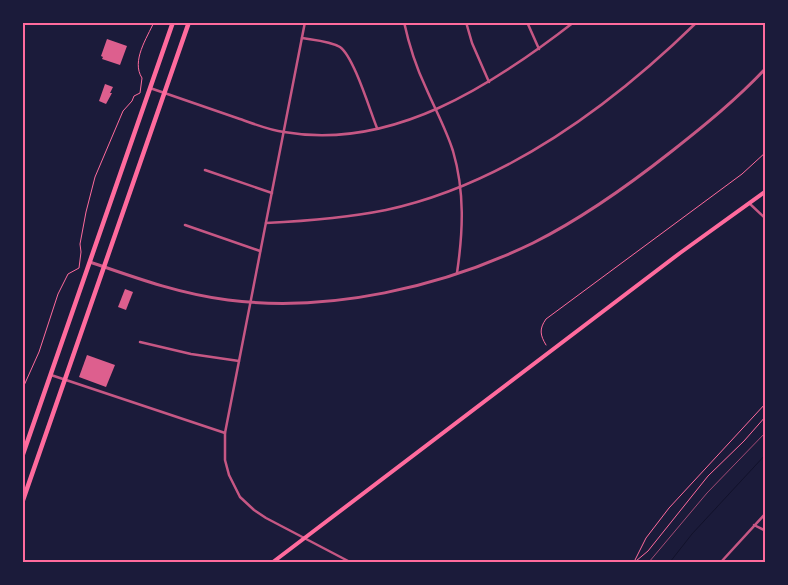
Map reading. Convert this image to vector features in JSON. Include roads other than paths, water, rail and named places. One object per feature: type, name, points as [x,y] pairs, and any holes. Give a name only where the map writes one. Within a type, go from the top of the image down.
[{"type":"main road","points":[[22,457],[173,22]]},
{"type":"main road","points":[[22,503],[189,22]]},
{"type":"main road","points":[[273,562],[680,253],[766,191]]},
{"type":"street","points":[[305,22],[225,433],[225,460],[229,475],[240,497],[254,510],[350,562]]},
{"type":"street","points":[[404,22],[408,40],[425,86],[453,150],[460,186],[463,216],[457,273]]},
{"type":"street","points":[[466,22],[472,44],[489,82]]},
{"type":"street","points":[[526,22],[539,49]]},
{"type":"street","points":[[150,88],[284,132],[323,135],[354,133],[377,129],[436,109],[489,82],[539,49],[574,22]]},
{"type":"street","points":[[266,223],[357,216],[406,204],[492,173],[533,150],[583,117],[630,82],[697,22]]},
{"type":"street","points":[[302,38],[329,43],[342,49],[352,65],[377,129]]},
{"type":"street","points":[[90,262],[183,292],[250,302],[296,303],[339,299],[395,290],[457,273],[486,263],[534,242],[577,219],[614,194],[703,127],[766,68]]},
{"type":"street","points":[[206,170],[272,193]]},
{"type":"street","points":[[749,203],[766,219]]},
{"type":"street","points":[[185,225],[260,251]]},
{"type":"street","points":[[140,342],[192,354],[239,361]]},
{"type":"street","points":[[51,376],[143,404],[225,433]]},
{"type":"street","points":[[721,562],[766,513]]},
{"type":"street","points":[[754,525],[766,531]]},
{"type":"waterway","points":[[670,562],[692,534],[766,454]]},
{"type":"railway","points":[[649,562],[707,493],[766,432]]}]
